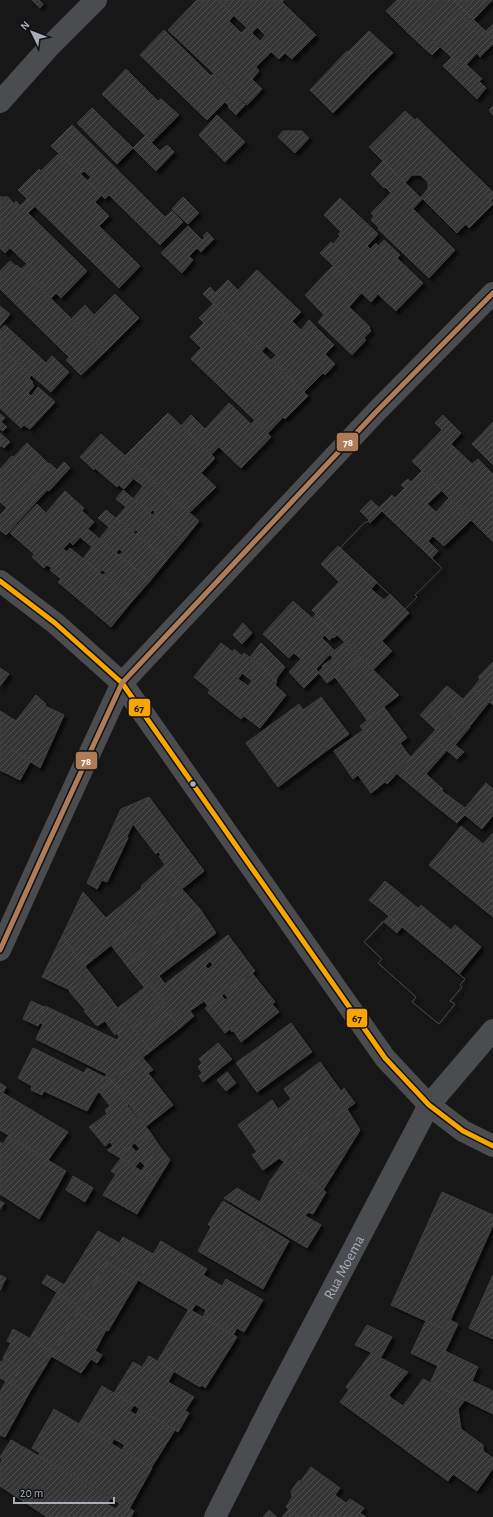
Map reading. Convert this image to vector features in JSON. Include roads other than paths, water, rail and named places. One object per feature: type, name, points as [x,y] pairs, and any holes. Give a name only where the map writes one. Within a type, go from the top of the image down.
[{"type":"street","points":[[0,102],[50,46],[96,0]]},
{"type":"street","points":[[0,950],[122,684],[375,413],[493,293]]},
{"type":"street","points":[[0,580],[55,623],[122,684],[385,1058],[429,1105],[463,1131],[493,1146]]},
{"type":"street","name":"Rua Moema","points":[[215,1517],[270,1406],[429,1105],[493,1030]]}]
